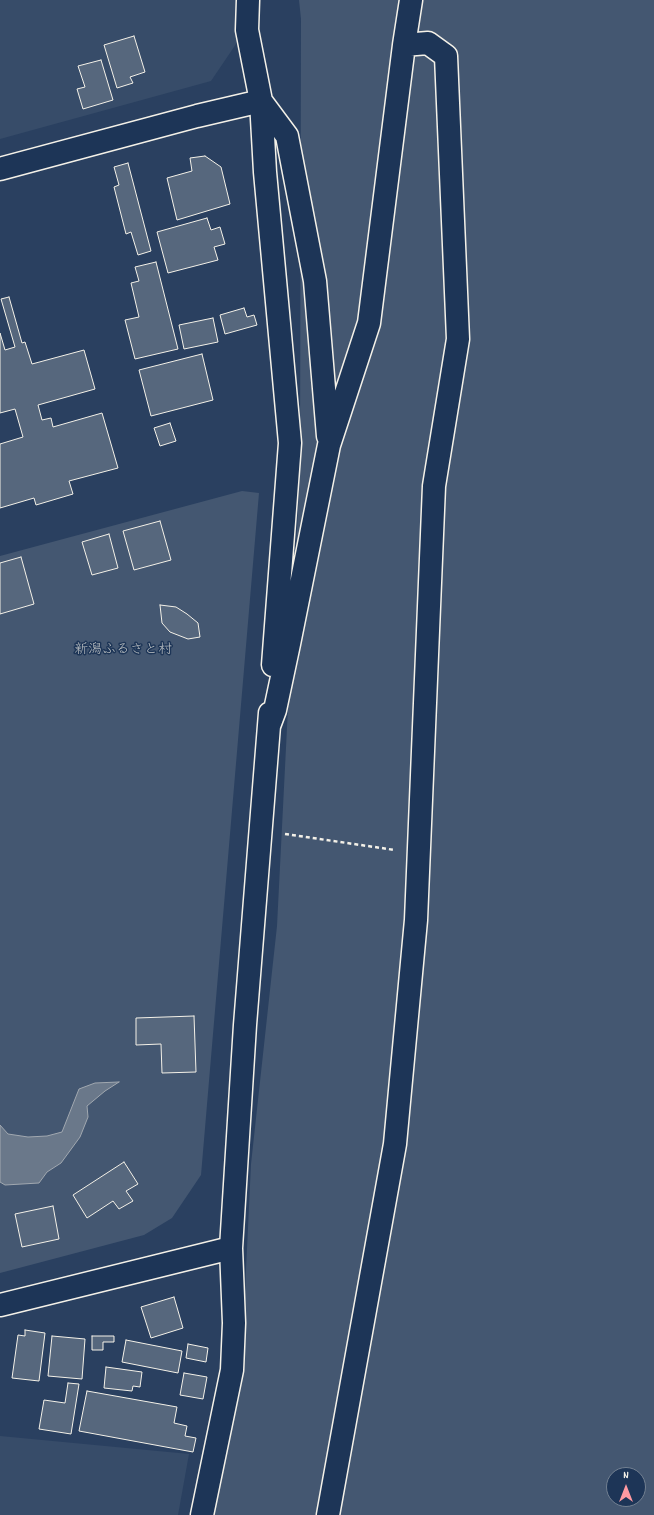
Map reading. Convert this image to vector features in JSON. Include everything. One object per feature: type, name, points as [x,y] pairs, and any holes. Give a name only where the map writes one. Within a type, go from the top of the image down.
[{"type":"street","points":[[202,1515],[232,1370],[234,1323],[231,1248],[245,1025],[290,443],[265,172],[261,101],[247,30],[248,0]]},
{"type":"street","points":[[269,726],[275,710],[329,445],[369,323],[411,0]]},
{"type":"street","points":[[328,1515],[395,1144],[416,920],[434,486],[458,339],[446,56],[428,43],[404,45]]},
{"type":"street","points":[[0,169],[197,116],[261,101]]},
{"type":"street","points":[[261,101],[287,136],[315,282],[329,445]]},
{"type":"street","points":[[0,1305],[231,1248]]},
{"type":"path","points":[[260,831],[419,854]]},
{"type":"shaded area","points":[[0,0],[236,0],[236,44],[211,81],[0,139]]},
{"type":"shaded area","points":[[119,1082],[87,1106],[88,1117],[80,1137],[61,1163],[47,1172],[39,1183],[5,1185],[0,1182],[0,1125],[8,1134],[28,1137],[47,1136],[62,1132],[79,1089],[95,1083]]},
{"type":"shaded area","points":[[0,1436],[189,1454],[178,1515],[0,1515]]},
{"type":"green space","points":[[299,0],[654,0],[654,1515],[209,1515],[242,1355],[251,1164],[277,926],[300,470],[301,19]]},
{"type":"green space","name":"新潟ふるさと村","points":[[242,491],[259,493],[201,1175],[172,1218],[144,1235],[0,1273],[0,556]]},
{"type":"building","points":[[134,36],[145,72],[130,77],[133,83],[117,88],[104,45]]},
{"type":"building","points":[[101,60],[113,100],[83,109],[77,89],[85,87],[78,66]]},
{"type":"building","points":[[205,156],[221,167],[230,204],[177,220],[167,178],[192,171],[190,158]]},
{"type":"building","points":[[128,163],[151,251],[138,255],[131,232],[126,234],[114,187],[119,185],[114,167]]},
{"type":"building","points":[[207,218],[211,230],[220,227],[225,244],[214,247],[218,260],[168,273],[157,232]]},
{"type":"building","points":[[156,262],[178,349],[135,359],[125,320],[139,317],[131,283],[139,281],[135,267]]},
{"type":"building","points":[[9,297],[22,343],[25,342],[32,364],[84,350],[95,389],[38,405],[42,420],[51,418],[53,427],[102,413],[118,468],[69,481],[73,494],[36,505],[34,498],[0,508],[0,444],[23,437],[15,409],[0,413],[0,333],[5,350],[15,347],[1,299]]},
{"type":"building","points":[[244,308],[247,317],[254,315],[257,325],[225,334],[220,315]]},
{"type":"building","points":[[213,318],[218,342],[184,349],[179,325]]},
{"type":"building","points":[[202,354],[213,400],[151,416],[139,370]]},
{"type":"building","points":[[170,423],[176,441],[160,446],[154,428]]},
{"type":"building","points":[[160,521],[171,560],[134,570],[123,531]]},
{"type":"building","points":[[109,534],[118,568],[92,575],[82,542]]},
{"type":"building","points":[[21,557],[34,604],[0,614],[0,563]]},
{"type":"building","points":[[160,605],[176,607],[187,614],[198,623],[200,637],[188,639],[170,632],[162,623]]},
{"type":"building","points":[[194,1016],[196,1072],[162,1073],[161,1044],[136,1045],[136,1018]]},
{"type":"building","points":[[124,1162],[138,1184],[126,1191],[133,1201],[119,1209],[113,1201],[87,1218],[73,1195]]},
{"type":"building","points":[[53,1206],[59,1239],[22,1247],[15,1214]]},
{"type":"building","points":[[174,1297],[183,1328],[151,1338],[141,1307]]},
{"type":"building","points":[[25,1330],[45,1333],[39,1381],[12,1378],[18,1335],[25,1336]]},
{"type":"building","points":[[52,1336],[85,1339],[82,1379],[48,1376]]},
{"type":"building","points":[[92,1336],[114,1336],[114,1342],[103,1342],[103,1350],[92,1350]]},
{"type":"building","points":[[126,1340],[182,1351],[178,1373],[122,1362]]},
{"type":"building","points":[[188,1344],[208,1348],[206,1362],[186,1358]]},
{"type":"building","points":[[106,1367],[142,1372],[140,1387],[133,1386],[132,1391],[104,1388]]},
{"type":"building","points":[[184,1373],[207,1377],[203,1399],[180,1395]]},
{"type":"building","points":[[68,1383],[79,1384],[71,1434],[39,1429],[44,1400],[65,1403]]},
{"type":"building","points":[[87,1391],[177,1407],[174,1423],[187,1426],[185,1436],[196,1438],[193,1452],[79,1431]]}]
